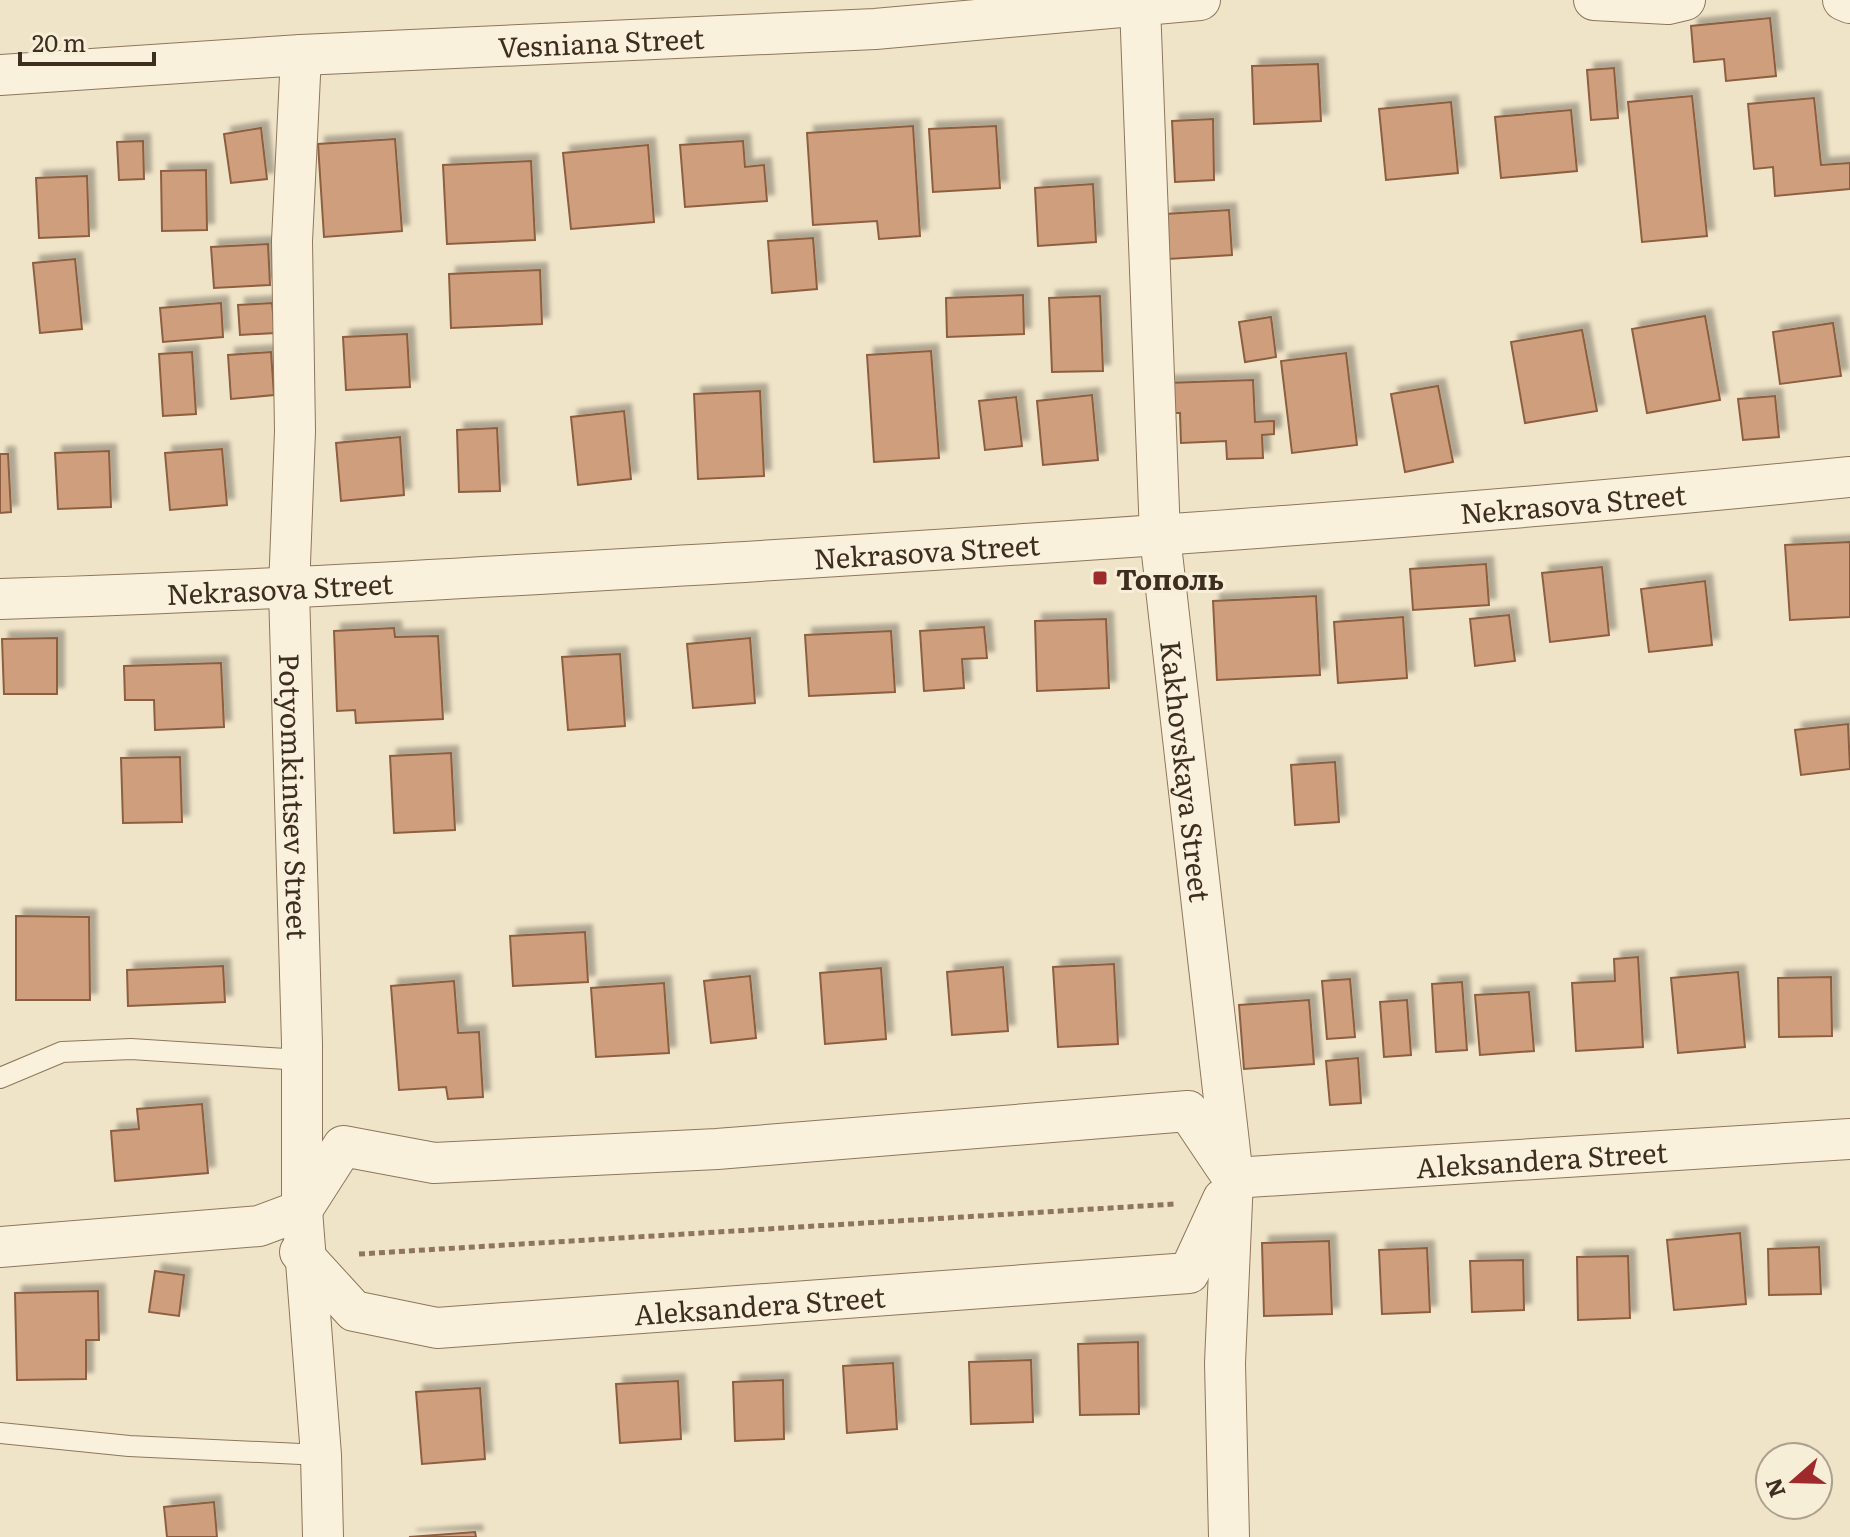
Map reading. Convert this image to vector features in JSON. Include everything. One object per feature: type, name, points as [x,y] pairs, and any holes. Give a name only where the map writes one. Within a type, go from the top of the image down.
[{"type":"street","name":"Vesniana Street","points":[[0,75],[301,55],[875,29],[1200,0]]},
{"type":"street","points":[[1594,0],[1668,4],[1685,0]]},
{"type":"street","points":[[1843,0],[1850,3]]},
{"type":"street","name":"Kakhovskaya Street","points":[[1140,5],[1160,536],[1229,1187],[1225,1363],[1229,1537]]},
{"type":"street","name":"Potyomkintsev Street","points":[[301,55],[292,241],[295,431],[289,590],[302,1060],[302,1210],[321,1455],[323,1537]]},
{"type":"street","name":"Nekrasova Street","points":[[0,599],[289,590],[1160,536],[1603,502],[1850,477]]},
{"type":"street","points":[[0,1247],[259,1226],[302,1210],[343,1146],[434,1163],[717,1149],[1188,1111],[1229,1187]]},
{"type":"street","name":"Aleksandera Street","points":[[259,1226],[307,1257],[354,1311],[437,1328],[1189,1273],[1229,1187],[1850,1139]]},
{"type":"lane","points":[[0,1078],[62,1052],[131,1049],[302,1060]]},
{"type":"lane","points":[[0,1433],[129,1446],[321,1455]]},
{"type":"path","points":[[354,1254],[1191,1203],[1229,1187]]},
{"type":"building","points":[[1770,18],[1776,76],[1726,81],[1724,59],[1694,62],[1691,26]]},
{"type":"building","points":[[1318,64],[1321,121],[1254,124],[1252,66]]},
{"type":"building","points":[[1614,68],[1618,118],[1591,120],[1587,70]]},
{"type":"building","points":[[1692,96],[1707,236],[1642,242],[1628,102]]},
{"type":"building","points":[[1814,98],[1821,165],[1850,163],[1850,189],[1775,196],[1773,167],[1754,169],[1748,104]]},
{"type":"building","points":[[1451,102],[1458,173],[1386,180],[1379,109]]},
{"type":"building","points":[[1571,110],[1577,171],[1501,178],[1495,117]]},
{"type":"building","points":[[1213,119],[1214,180],[1175,182],[1172,121]]},
{"type":"building","points":[[913,126],[920,236],[879,239],[877,221],[813,225],[807,133]]},
{"type":"building","points":[[996,126],[1000,188],[933,192],[929,129]]},
{"type":"building","points":[[261,128],[267,179],[231,183],[224,134]]},
{"type":"building","points":[[395,139],[402,231],[324,237],[318,144]]},
{"type":"building","points":[[143,141],[144,179],[119,180],[117,142]]},
{"type":"building","points":[[743,141],[745,167],[764,165],[767,201],[685,207],[680,145]]},
{"type":"building","points":[[648,145],[654,222],[571,229],[563,153]]},
{"type":"building","points":[[531,161],[535,240],[447,244],[443,165]]},
{"type":"building","points":[[206,170],[207,230],[162,231],[161,171]]},
{"type":"building","points":[[87,176],[89,236],[39,238],[36,178]]},
{"type":"building","points":[[1093,184],[1096,242],[1038,246],[1035,188]]},
{"type":"building","points":[[1229,210],[1232,255],[1168,259],[1165,214]]},
{"type":"building","points":[[813,238],[817,289],[772,293],[768,241]]},
{"type":"building","points":[[268,244],[270,285],[214,288],[211,247]]},
{"type":"building","points":[[75,259],[82,329],[40,333],[33,263]]},
{"type":"building","points":[[540,270],[542,324],[451,328],[449,274]]},
{"type":"building","points":[[1023,295],[1024,334],[947,337],[946,298]]},
{"type":"building","points":[[1100,296],[1103,371],[1052,372],[1049,298]]},
{"type":"building","points":[[221,303],[223,337],[163,342],[160,308]]},
{"type":"building","points":[[272,303],[275,333],[240,335],[238,305]]},
{"type":"building","points":[[1705,316],[1720,400],[1647,413],[1632,329]]},
{"type":"building","points":[[1271,317],[1276,357],[1245,362],[1239,322]]},
{"type":"building","points":[[1833,323],[1841,376],[1780,384],[1773,332]]},
{"type":"building","points":[[1582,330],[1597,411],[1525,423],[1511,342]]},
{"type":"building","points":[[407,334],[410,387],[346,390],[343,337]]},
{"type":"building","points":[[931,351],[939,458],[874,462],[867,355]]},
{"type":"building","points":[[192,352],[196,414],[163,416],[159,354]]},
{"type":"building","points":[[271,352],[274,395],[231,399],[228,355]]},
{"type":"building","points":[[1346,353],[1357,445],[1292,453],[1281,361]]},
{"type":"building","points":[[1253,380],[1255,422],[1274,421],[1274,434],[1262,435],[1263,458],[1227,459],[1226,441],[1181,443],[1180,413],[1168,413],[1166,383]]},
{"type":"building","points":[[1438,386],[1453,462],[1405,472],[1391,394]]},
{"type":"building","points":[[760,391],[764,476],[698,479],[694,394]]},
{"type":"building","points":[[1092,395],[1098,460],[1043,465],[1037,401]]},
{"type":"building","points":[[1775,396],[1779,437],[1743,440],[1738,399]]},
{"type":"building","points":[[1016,397],[1022,446],[985,450],[979,401]]},
{"type":"building","points":[[624,411],[631,479],[578,485],[571,417]]},
{"type":"building","points":[[497,428],[500,491],[459,492],[457,430]]},
{"type":"building","points":[[400,437],[404,495],[341,501],[336,443]]},
{"type":"building","points":[[222,449],[227,505],[170,510],[165,453]]},
{"type":"building","points":[[109,451],[111,507],[58,509],[55,453]]},
{"type":"building","points":[[0,454],[8,454],[11,512],[0,513]]},
{"type":"building","points":[[1850,542],[1850,617],[1790,620],[1785,545]]},
{"type":"building","points":[[1486,564],[1489,605],[1413,610],[1410,569]]},
{"type":"building","points":[[1602,567],[1609,635],[1550,642],[1542,573]]},
{"type":"building","points":[[1705,581],[1712,645],[1649,652],[1641,589]]},
{"type":"building","points":[[1316,596],[1320,675],[1217,680],[1213,601]]},
{"type":"building","points":[[1509,615],[1515,661],[1475,666],[1470,619]]},
{"type":"building","points":[[1403,617],[1407,678],[1338,683],[1334,622]]},
{"type":"building","points":[[1106,619],[1109,688],[1037,691],[1035,621]]},
{"type":"building","points":[[984,627],[987,658],[962,659],[964,688],[924,691],[920,631]]},
{"type":"building","points":[[394,628],[395,637],[438,636],[443,719],[356,723],[355,710],[337,711],[334,631]]},
{"type":"building","points":[[891,631],[895,692],[809,696],[805,635]]},
{"type":"building","points":[[57,638],[57,694],[4,694],[2,639]]},
{"type":"building","points":[[750,638],[755,703],[693,708],[687,644]]},
{"type":"building","points":[[620,654],[625,726],[568,730],[562,657]]},
{"type":"building","points":[[221,663],[224,727],[155,730],[154,700],[125,700],[124,666]]},
{"type":"building","points":[[1848,724],[1850,769],[1801,775],[1795,730]]},
{"type":"building","points":[[451,753],[455,830],[394,833],[390,756]]},
{"type":"building","points":[[180,757],[182,822],[123,823],[121,758]]},
{"type":"building","points":[[1335,762],[1339,822],[1295,825],[1291,765]]},
{"type":"building","points":[[16,916],[89,917],[90,1000],[16,1000]]},
{"type":"building","points":[[585,932],[588,982],[513,986],[510,936]]},
{"type":"building","points":[[1638,957],[1643,1047],[1576,1051],[1572,983],[1615,981],[1614,959]]},
{"type":"building","points":[[1114,964],[1118,1044],[1058,1047],[1053,967]]},
{"type":"building","points":[[223,966],[225,1002],[128,1006],[127,970]]},
{"type":"building","points":[[1003,967],[1008,1031],[952,1035],[947,972]]},
{"type":"building","points":[[881,968],[886,1039],[825,1044],[820,973]]},
{"type":"building","points":[[1738,972],[1745,1047],[1678,1053],[1671,978]]},
{"type":"building","points":[[750,976],[756,1038],[711,1043],[704,981]]},
{"type":"building","points":[[1831,977],[1832,1036],[1779,1037],[1778,978]]},
{"type":"building","points":[[1350,979],[1355,1037],[1327,1039],[1322,981]]},
{"type":"building","points":[[454,981],[458,1033],[479,1032],[483,1097],[448,1099],[446,1087],[399,1090],[391,986]]},
{"type":"building","points":[[1462,982],[1467,1050],[1436,1052],[1432,984]]},
{"type":"building","points":[[664,983],[669,1053],[596,1057],[591,988]]},
{"type":"building","points":[[1529,992],[1534,1051],[1480,1055],[1475,995]]},
{"type":"building","points":[[1309,1000],[1314,1064],[1244,1069],[1239,1005]]},
{"type":"building","points":[[1407,1000],[1411,1055],[1384,1057],[1380,1002]]},
{"type":"building","points":[[1358,1058],[1361,1103],[1330,1105],[1326,1061]]},
{"type":"building","points":[[202,1104],[208,1173],[115,1181],[111,1131],[139,1129],[137,1109]]},
{"type":"building","points":[[1740,1233],[1746,1304],[1674,1310],[1667,1240]]},
{"type":"building","points":[[1329,1241],[1332,1314],[1264,1316],[1262,1243]]},
{"type":"building","points":[[1819,1247],[1821,1294],[1769,1295],[1768,1249]]},
{"type":"building","points":[[1427,1248],[1430,1312],[1382,1314],[1379,1250]]},
{"type":"building","points":[[1628,1256],[1630,1318],[1578,1320],[1577,1257]]},
{"type":"building","points":[[1523,1260],[1524,1310],[1472,1312],[1470,1261]]},
{"type":"building","points":[[155,1271],[184,1275],[179,1316],[149,1312]]},
{"type":"building","points":[[98,1291],[99,1340],[86,1340],[86,1379],[17,1380],[15,1293]]},
{"type":"building","points":[[1138,1342],[1139,1414],[1080,1415],[1078,1344]]},
{"type":"building","points":[[1031,1360],[1033,1422],[971,1424],[969,1362]]},
{"type":"building","points":[[893,1363],[897,1429],[847,1433],[843,1366]]},
{"type":"building","points":[[783,1380],[784,1439],[735,1441],[733,1382]]},
{"type":"building","points":[[678,1381],[681,1439],[620,1443],[616,1384]]},
{"type":"building","points":[[480,1388],[485,1459],[422,1464],[416,1392]]},
{"type":"building","points":[[214,1502],[217,1537],[167,1537],[164,1507]]},
{"type":"building","points":[[475,1532],[476,1537],[409,1537]]},
{"type":"place","name":"Тополь","points":[[1100,578]]}]
